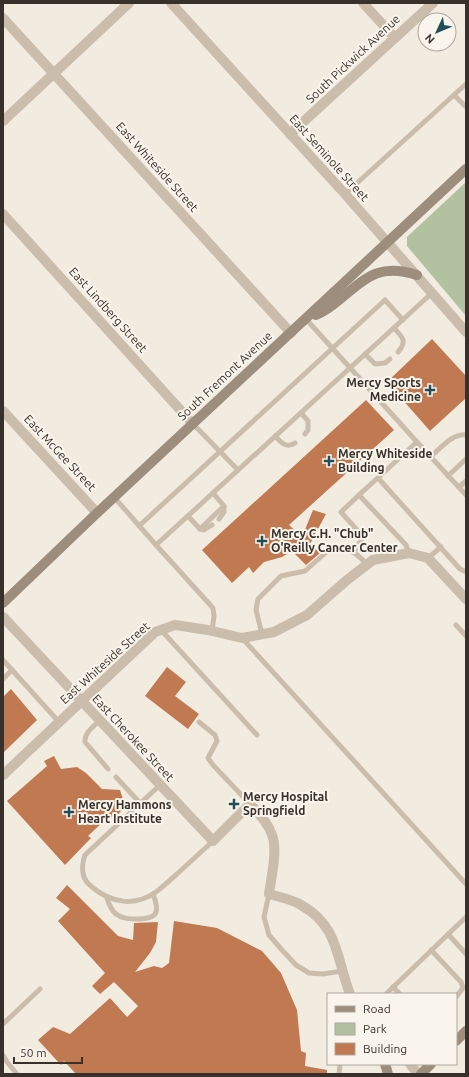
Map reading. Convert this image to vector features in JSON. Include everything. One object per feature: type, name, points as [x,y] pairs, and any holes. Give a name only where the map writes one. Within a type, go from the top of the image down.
[{"type":"main road","name":"South Fremont Avenue","points":[[3,603],[114,497],[466,169]]},
{"type":"main road","points":[[306,319],[321,313],[362,280],[377,272],[394,270],[417,275]]},
{"type":"main road","points":[[457,1040],[466,1031]]},
{"type":"main road","points":[[420,1074],[430,1065]]},
{"type":"street","points":[[3,121],[129,3]]},
{"type":"street","name":"East Seminole Street","points":[[171,3],[345,194],[466,332]]},
{"type":"street","points":[[364,3],[395,38]]},
{"type":"street","name":"South Pickwick Avenue","points":[[290,134],[432,3]]},
{"type":"street","name":"East Whiteside Street","points":[[3,18],[291,333]]},
{"type":"street","name":"East Lindberg Street","points":[[3,214],[193,424]]},
{"type":"street","name":"East McGee Street","points":[[3,411],[97,513]]},
{"type":"street","name":"East Whiteside Street","points":[[3,775],[155,632],[175,625],[242,638],[274,632],[307,615],[347,580],[373,560],[409,553],[428,558]]},
{"type":"street","points":[[428,558],[466,599]]},
{"type":"street","name":"East Cherokee Street","points":[[3,617],[213,841]]},
{"type":"street","points":[[213,841],[250,804],[263,818],[273,835],[275,858],[269,894],[300,904],[320,919],[328,928],[336,948],[350,993]]},
{"type":"street","points":[[411,1065],[420,1074]]},
{"type":"lane","points":[[345,194],[466,84]]},
{"type":"lane","points":[[454,95],[465,106]]},
{"type":"lane","points":[[156,545],[432,293]]},
{"type":"lane","points":[[139,526],[385,300],[403,320]]},
{"type":"lane","points":[[306,319],[466,496]]},
{"type":"lane","points":[[394,328],[404,343],[398,352]]},
{"type":"lane","points":[[365,354],[375,364],[385,363],[390,359]]},
{"type":"lane","points":[[301,412],[308,421],[308,430],[305,434]]},
{"type":"lane","points":[[193,424],[238,470]]},
{"type":"lane","points":[[431,456],[455,436],[460,434],[466,435]]},
{"type":"lane","points":[[275,436],[283,444],[288,446],[295,443]]},
{"type":"lane","points":[[354,552],[361,540],[357,530],[341,512],[417,442]]},
{"type":"lane","points":[[448,476],[466,459]]},
{"type":"lane","points":[[378,478],[460,569],[466,572]]},
{"type":"lane","points":[[459,487],[466,481]]},
{"type":"lane","points":[[212,493],[224,506],[224,512],[219,519]]},
{"type":"lane","points":[[359,495],[406,545],[409,553]]},
{"type":"lane","points":[[114,497],[213,608],[214,616],[212,631]]},
{"type":"lane","points":[[200,529],[224,506]]},
{"type":"lane","points":[[188,516],[200,529],[204,530],[212,526]]},
{"type":"lane","points":[[428,558],[441,547]]},
{"type":"lane","points":[[262,634],[256,610],[258,599],[281,576],[305,571],[331,548],[339,548],[354,552],[367,564]]},
{"type":"lane","points":[[456,625],[466,636]]},
{"type":"lane","points":[[161,630],[256,735]]},
{"type":"lane","points":[[242,638],[466,884]]},
{"type":"lane","points":[[3,660],[59,722]]},
{"type":"lane","points":[[3,679],[12,670]]},
{"type":"lane","points":[[99,721],[87,733],[85,742],[108,769]]},
{"type":"lane","points":[[199,722],[215,735],[217,741],[208,758],[250,804]]},
{"type":"lane","points":[[116,777],[140,803]]},
{"type":"lane","points":[[160,785],[85,855],[82,862],[82,874],[91,887],[107,898],[120,902],[147,898],[213,841]]},
{"type":"lane","points":[[107,898],[110,908],[117,915],[127,919],[149,919],[154,916],[157,910],[153,894]]},
{"type":"lane","points":[[269,894],[264,917],[269,934],[296,965],[309,973],[323,974],[342,971]]},
{"type":"lane","points":[[387,993],[466,917]]},
{"type":"lane","points":[[448,934],[466,954]]},
{"type":"lane","points":[[432,950],[461,982],[463,988],[457,996]]},
{"type":"lane","points":[[393,987],[399,993]]},
{"type":"lane","points":[[3,1024],[40,989]]},
{"type":"lane","points":[[3,1055],[17,1074]]},
{"type":"green space","points":[[466,182],[466,316],[407,246],[407,237]]},
{"type":"building","name":"Mercy Sports Medicine","points":[[432,339],[466,376],[466,398],[430,431],[387,382]]},
{"type":"building","points":[[366,400],[394,430],[289,525],[302,537],[313,510],[326,514],[310,544],[320,553],[306,565],[292,551],[282,557],[264,562],[253,573],[249,567],[232,583],[202,550]]},
{"type":"building","points":[[167,667],[186,682],[175,696],[199,714],[188,729],[145,696]]},
{"type":"building","points":[[11,689],[37,720],[3,753],[3,697]]},
{"type":"building","name":"Mercy Hammons Heart Institute","points":[[54,756],[61,769],[77,767],[86,773],[102,789],[120,790],[125,806],[116,817],[106,819],[88,836],[91,838],[65,865],[7,801],[47,766],[44,761]]},
{"type":"building","points":[[67,885],[118,936],[133,940],[134,923],[158,922],[156,942],[150,953],[135,972],[154,966],[162,968],[169,963],[174,921],[217,928],[262,951],[281,973],[297,1010],[301,1051],[306,1053],[305,1066],[327,1070],[327,1074],[76,1074],[64,1061],[61,1065],[38,1040],[53,1027],[70,1034],[110,998],[127,1017],[138,1006],[114,982],[100,994],[92,986],[105,973],[58,921],[70,909],[56,898]]},
{"type":"place","name":"Mercy Sports Medicine","points":[[430,390]]},
{"type":"place","name":"Mercy Whiteside Building","points":[[329,461]]},
{"type":"place","name":"Mercy C.H. \"Chub\" O'Reilly Cancer Center","points":[[262,541]]},
{"type":"place","name":"Mercy Hospital Springfield","points":[[234,804]]},
{"type":"place","name":"Mercy Hammons Heart Institute","points":[[69,812]]}]
